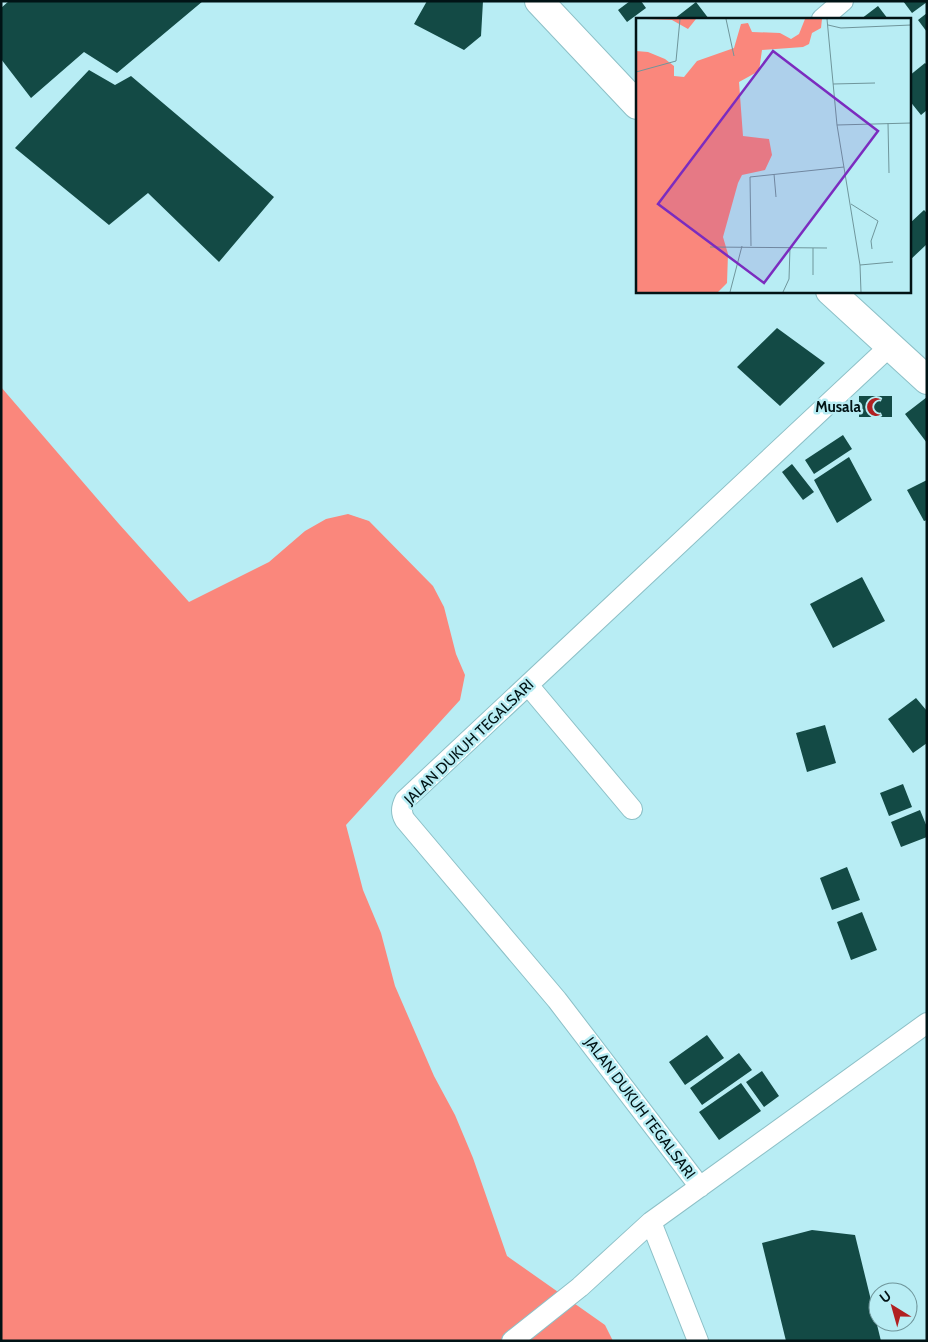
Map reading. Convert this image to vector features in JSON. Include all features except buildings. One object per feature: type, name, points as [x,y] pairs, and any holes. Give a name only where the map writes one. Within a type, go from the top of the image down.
[{"type":"main road","points":[[539,1],[636,104]]},
{"type":"main road","points":[[831,292],[927,380]]},
{"type":"street","points":[[823,18],[843,1]]},
{"type":"street","name":"JALAN DUKUH TEGALSARI","points":[[700,1187],[558,1000],[402,815],[402,805],[405,800],[890,346]]},
{"type":"street","points":[[528,685],[632,810]]},
{"type":"street","name":"JALAN DUKUH TEGALSARI","points":[[512,1341],[580,1287],[651,1222],[925,1028]]},
{"type":"street","points":[[651,1222],[698,1341]]},
{"type":"shaded area","points":[[1,387],[189,602],[269,562],[305,531],[326,519],[348,514],[369,521],[433,586],[444,607],[456,654],[465,675],[460,700],[346,825],[363,890],[381,933],[395,986],[434,1076],[455,1115],[473,1158],[507,1256],[605,1325],[613,1341],[1,1341]]},
{"type":"place","name":"Musala","points":[[876,407]]}]
